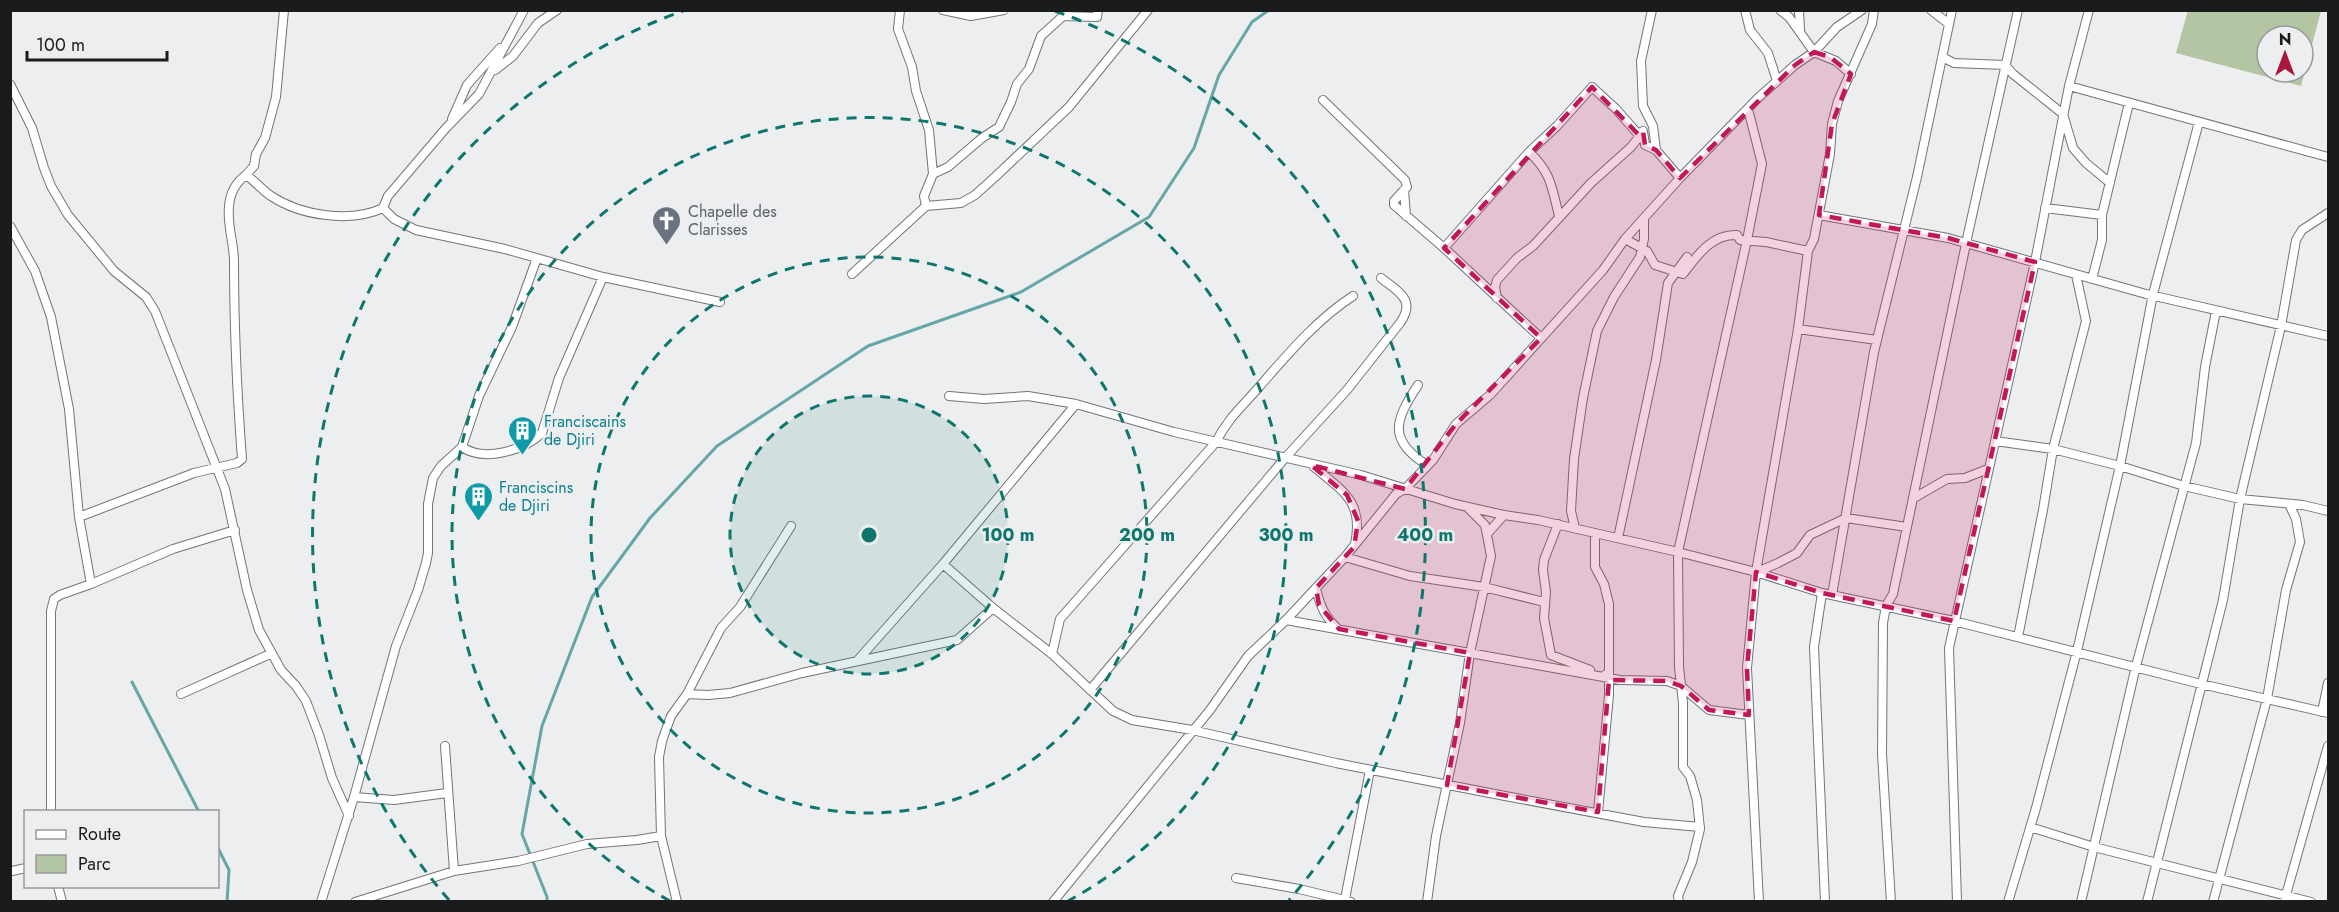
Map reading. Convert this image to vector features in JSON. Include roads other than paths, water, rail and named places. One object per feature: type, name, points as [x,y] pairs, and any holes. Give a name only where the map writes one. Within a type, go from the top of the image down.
[{"type":"street","points":[[79,517],[217,466],[237,463],[242,459],[234,258],[228,224],[232,193],[237,183],[254,165],[256,154],[265,138],[276,97],[284,10]]},
{"type":"street","points":[[246,175],[276,200],[315,214],[356,214],[374,212],[383,208],[388,196],[479,94],[524,10]]},
{"type":"street","points":[[492,72],[513,56],[537,23],[557,10]]},
{"type":"street","points":[[900,10],[898,29],[912,67],[916,92],[929,130],[933,174],[924,196],[926,206]]},
{"type":"street","points":[[944,10],[971,16],[1004,10]]},
{"type":"street","points":[[933,174],[948,167],[982,138],[999,127],[1017,84],[1029,69],[1041,36],[1063,16],[1097,17],[1098,10]]},
{"type":"street","points":[[852,274],[926,206],[961,203],[975,195],[1069,107],[1148,10]]},
{"type":"street","points":[[1652,10],[1641,62],[1643,106],[1653,126],[1656,150]]},
{"type":"street","points":[[1745,10],[1750,30],[1768,53],[1777,81]]},
{"type":"street","points":[[1780,10],[1789,17],[1814,52],[1836,61],[1851,74]]},
{"type":"street","points":[[1799,10],[1800,32]]},
{"type":"street","points":[[1053,902],[1210,710],[1248,656],[1346,557],[1396,494],[1405,489],[1427,465],[1456,424],[1490,395],[1603,270],[1624,239],[1748,108],[1777,81],[1814,52],[1837,27],[1862,10]]},
{"type":"street","points":[[1759,902],[1747,668],[1756,572],[1798,329],[1808,251],[1814,239],[1830,154],[1832,124],[1838,101],[1872,24],[1874,10]]},
{"type":"street","points":[[1931,10],[1949,24]]},
{"type":"street","points":[[1832,595],[1877,340],[1905,229],[1952,10]]},
{"type":"street","points":[[1891,902],[1882,754],[1883,623],[1886,606],[1893,594],[1966,244],[2018,10]]},
{"type":"street","points":[[1957,902],[1949,648],[2035,262],[2069,86],[2089,10]]},
{"type":"street","points":[[449,125],[467,86],[506,41]]},
{"type":"street","points":[[1942,57],[1954,63],[2005,65],[2063,114],[2073,148],[2086,163],[2110,183]]},
{"type":"street","points":[[10,84],[32,129],[51,186],[68,215],[114,271],[146,297],[155,311],[225,489],[252,609],[270,654],[306,701],[332,778],[349,816]]},
{"type":"street","points":[[2069,86],[2328,157]]},
{"type":"street","points":[[1444,248],[1528,152],[1557,126],[1592,87],[1638,134],[1644,131]]},
{"type":"street","points":[[1323,100],[1405,180],[1407,188],[1394,201],[1394,205],[1541,338]]},
{"type":"street","points":[[2092,279],[2102,240],[2102,215],[2129,102]]},
{"type":"street","points":[[1679,902],[1678,896],[1692,862],[1700,827],[1697,800],[1690,776],[1683,767],[1684,735],[1678,668],[1678,552],[1762,164],[1748,108]]},
{"type":"street","points":[[2008,902],[2077,651],[2121,466],[2153,294],[2199,122]]},
{"type":"street","points":[[1644,131],[1645,145],[1656,150],[1680,178]]},
{"type":"street","points":[[1497,298],[1495,287],[1497,280],[1517,258],[1533,246],[1591,183],[1631,147],[1644,131]]},
{"type":"street","points":[[1528,152],[1542,164],[1548,175],[1559,216]]},
{"type":"street","points":[[383,208],[394,219],[416,230],[473,241],[603,277],[720,302]]},
{"type":"street","points":[[2045,208],[2102,215]]},
{"type":"street","points":[[2147,902],[2223,600],[2240,499],[2281,326],[2296,240],[2302,230],[2328,213]]},
{"type":"street","points":[[1819,215],[1905,229],[2216,311],[2328,336]]},
{"type":"street","points":[[1575,528],[1571,511],[1574,459],[1583,398],[1597,331],[1614,297],[1634,268],[1642,249],[1644,218]]},
{"type":"street","points":[[10,226],[35,271],[51,317],[69,410],[79,517],[91,585]]},
{"type":"street","points":[[1624,239],[1647,251],[1655,265],[1683,274],[1705,246],[1731,235],[1808,251]]},
{"type":"street","points":[[1618,538],[1656,360],[1668,283],[1687,257]]},
{"type":"street","points":[[321,902],[349,816],[396,646],[418,591],[426,563],[428,504],[433,478],[441,466],[462,447],[479,396],[512,327],[537,258]]},
{"type":"street","points":[[2018,637],[2053,449],[2086,321],[2076,275]]},
{"type":"street","points":[[462,447],[478,454],[495,454],[523,446],[542,434],[559,378],[603,277]]},
{"type":"street","points":[[1089,690],[1285,458],[1347,390],[1407,313],[1407,303],[1381,278]]},
{"type":"street","points":[[1053,654],[1060,619],[1216,442],[1224,425],[1235,411],[1321,319],[1353,296]]},
{"type":"street","points":[[2081,902],[2136,666],[2196,442],[2205,367],[2216,311]]},
{"type":"street","points":[[1798,329],[1877,340]]},
{"type":"street","points":[[1418,385],[1405,405],[1399,421],[1405,448],[1427,465]]},
{"type":"street","points":[[949,396],[984,399],[1028,396],[1076,404],[1216,442],[1360,475],[1466,507],[1558,524],[1678,552],[1756,572],[1822,593],[1954,621],[2202,684],[2325,712],[2328,683]]},
{"type":"street","points":[[857,661],[943,564],[1076,404]]},
{"type":"street","points":[[1995,441],[2053,449],[2121,466],[2184,486],[2240,499],[2328,511]]},
{"type":"street","points":[[1311,465],[1347,495],[1354,508],[1358,520],[1354,547]]},
{"type":"street","points":[[1914,498],[1947,479],[1965,478],[1988,469]]},
{"type":"street","points":[[2213,902],[2267,699],[2286,590],[2300,542],[2300,531],[2289,504]]},
{"type":"street","points":[[1426,902],[1470,653],[1491,556],[1485,525],[1466,507]]},
{"type":"street","points":[[1487,534],[1504,515]]},
{"type":"street","points":[[1756,572],[1797,553],[1810,535],[1846,518],[1907,527]]},
{"type":"street","points":[[1558,524],[1544,560],[1543,570],[1546,592],[1544,618],[1551,655],[1609,677]]},
{"type":"street","points":[[677,902],[661,836],[659,757],[662,741],[671,716],[687,694],[721,628],[740,607],[791,526]]},
{"type":"street","points":[[51,810],[51,606],[54,599],[173,549],[235,530]]},
{"type":"street","points":[[1595,533],[1595,567],[1604,584],[1609,604],[1609,695],[1598,812]]},
{"type":"street","points":[[1346,557],[1410,576],[1484,587],[1544,602]]},
{"type":"street","points":[[943,564],[993,608],[1053,654],[1113,711],[1132,720],[1192,730],[1447,785],[1644,822],[1700,827]]},
{"type":"street","points":[[1316,588],[1319,605],[1327,619],[1339,629]]},
{"type":"street","points":[[1822,593],[1814,646],[1825,902]]},
{"type":"street","points":[[687,694],[730,693],[802,673],[957,640],[993,608]]},
{"type":"street","points":[[1286,620],[1620,680],[1667,681],[1681,686],[1709,710],[1749,715]]},
{"type":"street","points":[[181,694],[270,654]]},
{"type":"street","points":[[445,746],[454,871]]},
{"type":"street","points":[[2285,898],[2328,746]]},
{"type":"street","points":[[1236,878],[1299,889],[1348,901],[1370,770]]},
{"type":"street","points":[[354,797],[394,800],[447,792]]},
{"type":"street","points":[[2030,827],[2094,847],[2219,877],[2285,898],[2312,902]]},
{"type":"street","points":[[355,902],[374,899],[454,871],[525,860],[587,844],[661,836]]},
{"type":"street","points":[[12,871],[24,868]]},
{"type":"waterway","points":[[547,902],[522,834],[542,726],[592,597],[650,518],[717,446],[868,346],[1021,292],[1149,217],[1194,148],[1219,75],[1252,22],[1269,10]]},
{"type":"waterway","points":[[132,682],[198,810]]},
{"type":"waterway","points":[[219,850],[229,870],[227,902]]},
{"type":"place","name":"Chapelle des Clarisses","points":[[667,246]]},
{"type":"place","name":"Franciscains de Djiri","points":[[523,456]]},
{"type":"place","name":"Franciscins de Djiri","points":[[478,522]]}]
